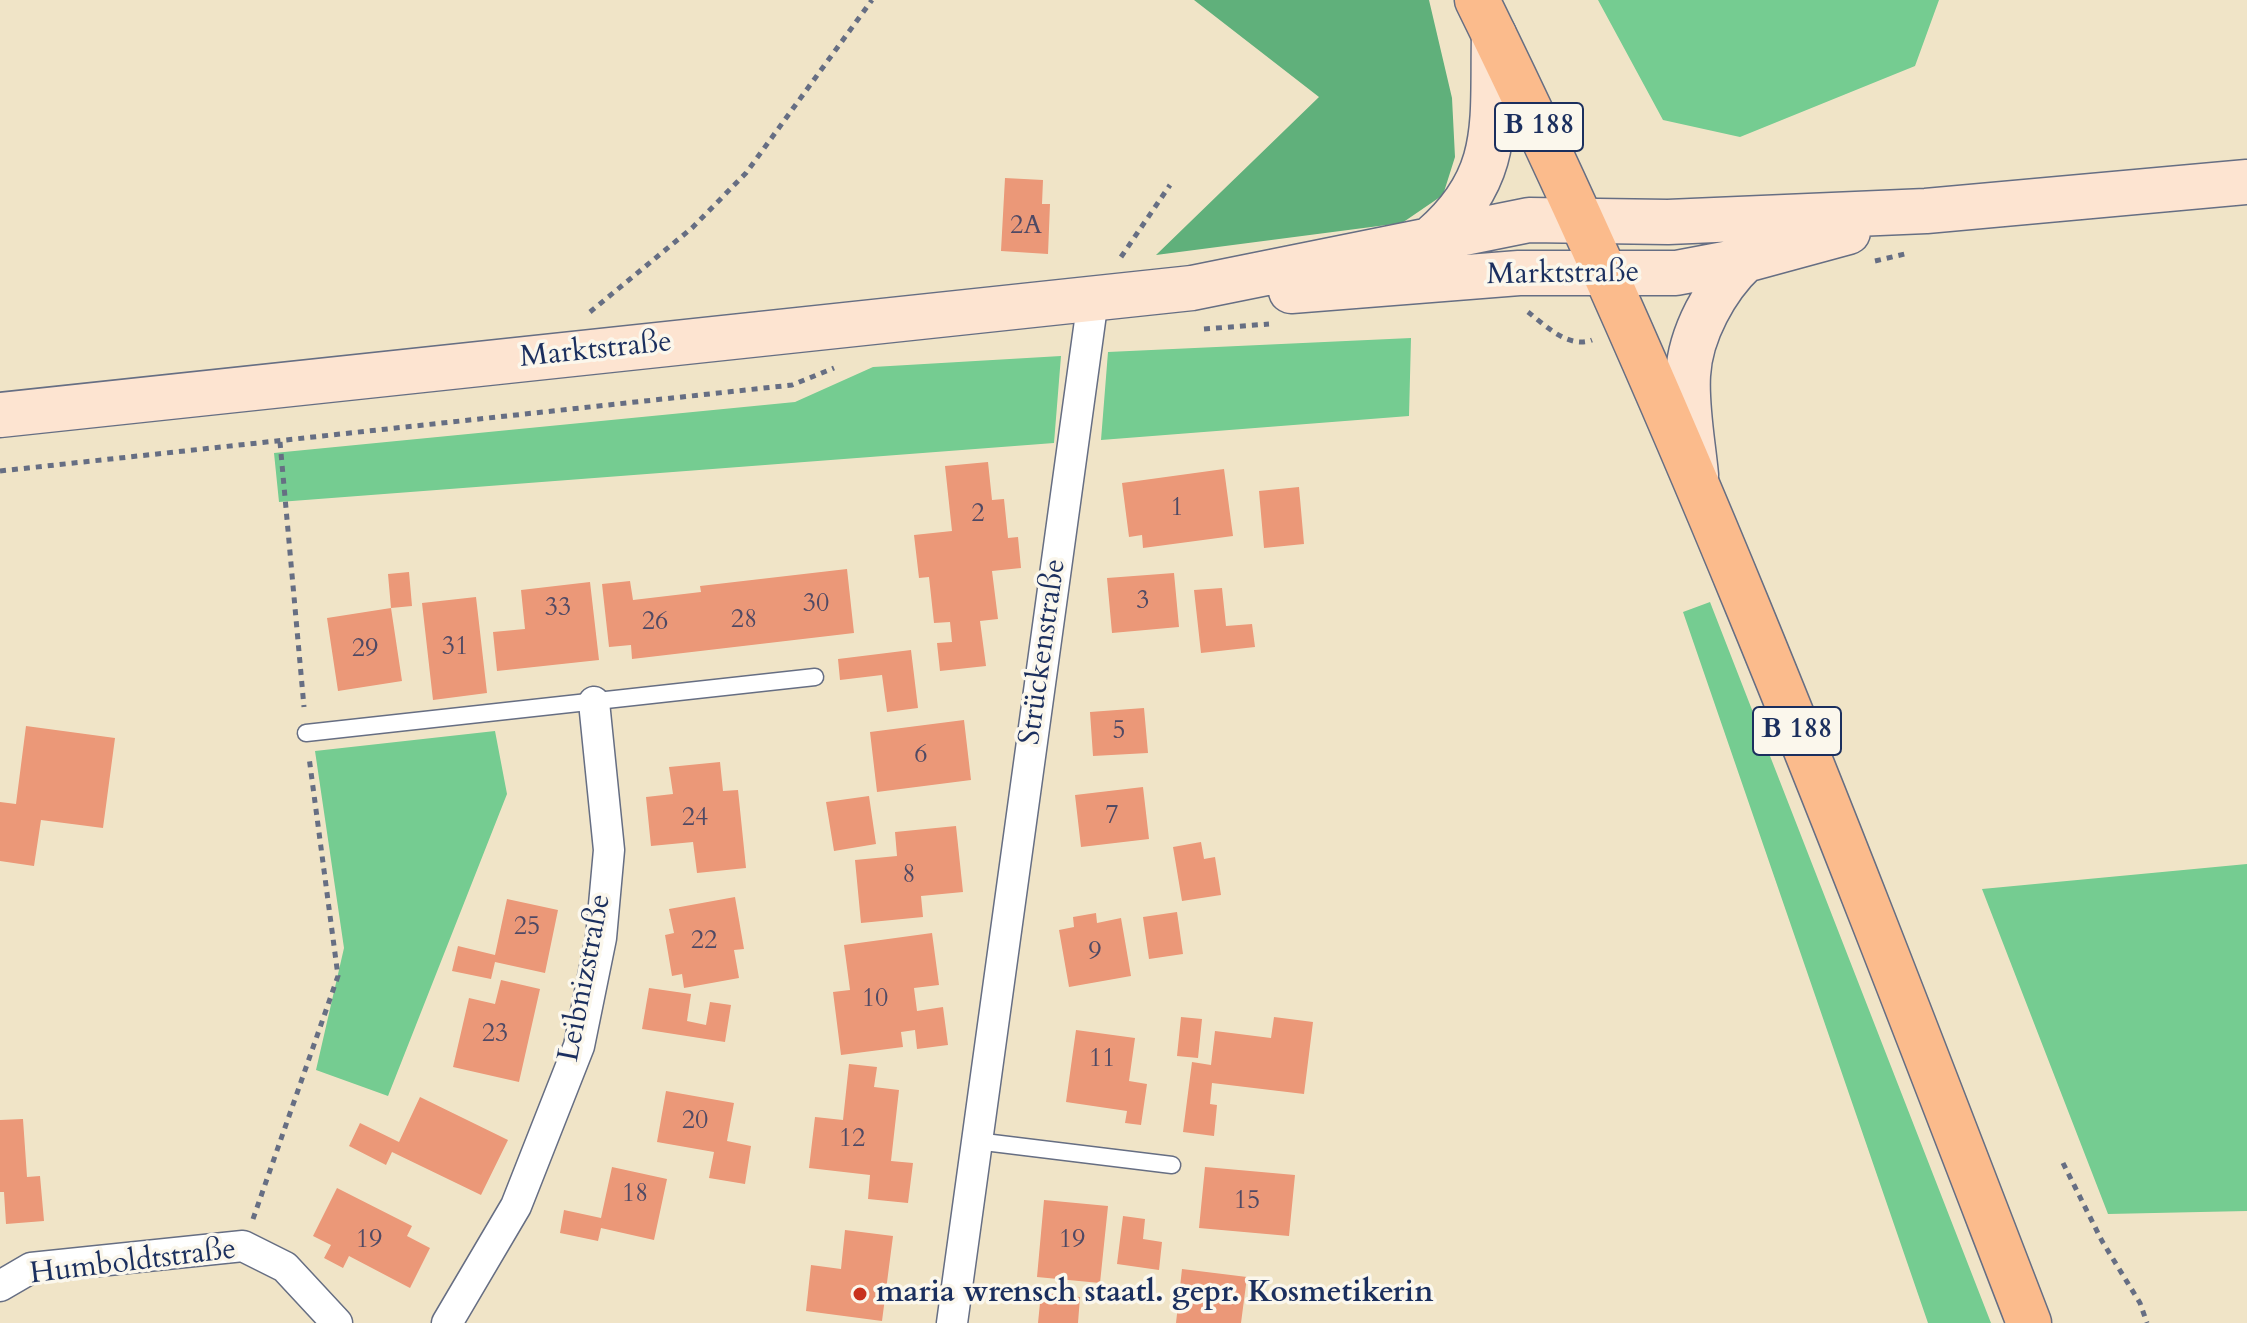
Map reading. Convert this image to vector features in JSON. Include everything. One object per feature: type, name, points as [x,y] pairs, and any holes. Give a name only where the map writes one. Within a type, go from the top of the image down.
[{"type":"main road","name":"B 188","points":[[1486,18],[1583,219],[1696,477],[2029,1323]]},
{"type":"street","points":[[1432,238],[1458,215],[1471,198],[1487,158],[1486,18]]},
{"type":"street","name":"Marktstraße","points":[[0,415],[1192,288],[1529,220],[1668,222],[1926,211],[2247,182]]},
{"type":"street","name":"Marktstraße","points":[[1192,288],[1295,291],[1519,273],[1676,273],[1745,260],[1926,211]]},
{"type":"street","points":[[1696,477],[1688,373],[1706,314],[1723,280],[1745,260]]},
{"type":"street","name":"Strückenstraße","points":[[952,1323],[1093,299]]},
{"type":"street","name":"Leibnizstraße","points":[[447,1323],[516,1206],[579,1046],[601,938],[609,850],[594,702]]},
{"type":"street","name":"Humboldtstraße","points":[[0,1286],[31,1268],[243,1246],[285,1267],[337,1323]]},
{"type":"lane","points":[[306,733],[815,677]]},
{"type":"lane","points":[[976,1141],[1172,1165]]},
{"type":"path","points":[[583,318],[692,228],[746,173],[872,0]]},
{"type":"path","points":[[1093,299],[1170,185]]},
{"type":"path","points":[[0,471],[792,385],[849,362]]},
{"type":"path","points":[[243,1246],[338,976],[306,733],[280,442]]},
{"type":"path","points":[[2063,1163],[2102,1241],[2140,1303],[2147,1323]]},
{"type":"green space","points":[[1194,0],[1429,0],[1452,98],[1455,157],[1443,195],[1402,223],[1156,255],[1319,97]]},
{"type":"green space","points":[[1598,0],[1939,0],[1915,66],[1740,137],[1663,120]]},
{"type":"green space","points":[[1411,338],[1409,416],[1101,440],[1108,352]]},
{"type":"green space","points":[[1061,356],[1054,443],[279,502],[274,453],[795,402],[873,367]]},
{"type":"green space","points":[[1710,602],[1991,1323],[1928,1323],[1683,612]]},
{"type":"green space","points":[[495,731],[507,794],[388,1096],[316,1070],[344,948],[315,751]]},
{"type":"green space","points":[[2247,864],[2247,1211],[2108,1214],[1982,889]]},
{"type":"building","points":[[1005,178],[1043,180],[1042,204],[1050,204],[1048,254],[1001,251]]},
{"type":"building","points":[[988,462],[992,500],[1004,499],[1008,538],[1018,537],[1021,568],[992,571],[998,619],[980,621],[986,666],[940,671],[937,643],[952,642],[950,622],[934,623],[929,577],[919,578],[914,535],[952,531],[945,466]]},
{"type":"building","points":[[1224,469],[1233,536],[1143,548],[1142,535],[1129,537],[1122,483]]},
{"type":"building","points":[[1299,487],[1304,544],[1264,548],[1259,491]]},
{"type":"building","points":[[847,569],[854,633],[632,659],[631,645],[609,647],[602,584],[630,581],[633,600],[701,592],[700,586]]},
{"type":"building","points":[[409,572],[412,606],[391,608],[388,574]]},
{"type":"building","points":[[1174,573],[1179,627],[1112,633],[1107,578]]},
{"type":"building","points":[[590,582],[599,660],[497,671],[493,632],[525,629],[521,590]]},
{"type":"building","points":[[1222,588],[1226,626],[1252,624],[1255,647],[1201,653],[1194,590]]},
{"type":"building","points":[[476,597],[487,693],[433,700],[422,603]]},
{"type":"building","points":[[391,608],[402,681],[338,691],[327,618]]},
{"type":"building","points":[[911,650],[918,708],[887,712],[882,675],[840,680],[838,659]]},
{"type":"building","points":[[1144,708],[1148,753],[1093,756],[1090,712]]},
{"type":"building","points":[[964,720],[971,780],[877,792],[870,732]]},
{"type":"building","points":[[26,726],[115,738],[103,828],[41,820],[34,866],[0,861],[0,802],[16,804]]},
{"type":"building","points":[[720,762],[723,791],[738,790],[746,868],[697,873],[693,842],[651,846],[646,797],[673,794],[669,767]]},
{"type":"building","points":[[1143,787],[1149,839],[1081,847],[1075,795]]},
{"type":"building","points":[[869,796],[876,844],[834,851],[826,802]]},
{"type":"building","points":[[956,826],[963,892],[921,896],[923,917],[861,923],[855,860],[897,856],[895,832]]},
{"type":"building","points":[[1201,842],[1204,859],[1215,857],[1221,895],[1182,901],[1173,847]]},
{"type":"building","points":[[735,897],[744,949],[734,950],[739,978],[684,988],[682,974],[672,976],[665,935],[674,933],[669,909]]},
{"type":"building","points":[[507,899],[558,910],[545,973],[495,962],[491,979],[452,971],[458,946],[495,955]]},
{"type":"building","points":[[1177,912],[1183,954],[1149,959],[1143,917]]},
{"type":"building","points":[[1096,913],[1097,923],[1121,918],[1131,976],[1069,987],[1059,930],[1074,927],[1073,917]]},
{"type":"building","points":[[932,933],[939,985],[914,988],[917,1011],[943,1007],[948,1045],[917,1049],[915,1030],[901,1032],[903,1047],[841,1055],[833,992],[850,990],[844,945]]},
{"type":"building","points":[[501,980],[540,989],[519,1082],[453,1067],[469,998],[495,1004]]},
{"type":"building","points":[[649,988],[691,994],[687,1021],[706,1025],[710,1002],[731,1005],[725,1042],[642,1029]]},
{"type":"building","points":[[1181,1017],[1202,1019],[1198,1058],[1177,1056]]},
{"type":"building","points":[[1274,1017],[1313,1022],[1304,1094],[1212,1083],[1210,1104],[1217,1105],[1214,1136],[1183,1132],[1192,1062],[1211,1065],[1215,1031],[1271,1038]]},
{"type":"building","points":[[1076,1030],[1135,1038],[1129,1081],[1147,1084],[1141,1125],[1125,1123],[1127,1111],[1066,1102]]},
{"type":"building","points":[[849,1064],[877,1067],[874,1087],[899,1090],[891,1161],[913,1163],[908,1203],[868,1199],[870,1175],[809,1168],[815,1117],[843,1120]]},
{"type":"building","points":[[666,1091],[734,1103],[727,1141],[751,1146],[745,1184],[709,1178],[714,1152],[657,1142]]},
{"type":"building","points":[[420,1097],[508,1140],[481,1195],[392,1152],[386,1165],[349,1146],[360,1123],[399,1142]]},
{"type":"building","points":[[23,1119],[27,1177],[40,1176],[44,1221],[6,1224],[4,1192],[0,1192],[0,1120]]},
{"type":"building","points":[[612,1167],[667,1179],[654,1240],[601,1228],[598,1241],[560,1233],[564,1210],[601,1218]]},
{"type":"building","points":[[1205,1167],[1295,1175],[1289,1236],[1199,1228]]},
{"type":"building","points":[[337,1188],[412,1226],[407,1236],[430,1248],[410,1288],[349,1256],[343,1268],[324,1258],[331,1245],[313,1236]]},
{"type":"building","points":[[1044,1200],[1108,1206],[1100,1283],[1037,1277]]},
{"type":"building","points":[[1123,1216],[1145,1219],[1143,1239],[1162,1242],[1159,1270],[1117,1264]]},
{"type":"building","points":[[845,1230],[893,1236],[882,1321],[806,1311],[811,1265],[841,1269]]},
{"type":"building","points":[[1182,1269],[1247,1277],[1241,1323],[1176,1323]]},
{"type":"building","points":[[1041,1293],[1080,1297],[1078,1323],[1038,1323]]},
{"type":"place","name":"maria wrensch staatl. gepr. Kosmetikerin","points":[[860,1294]]}]
